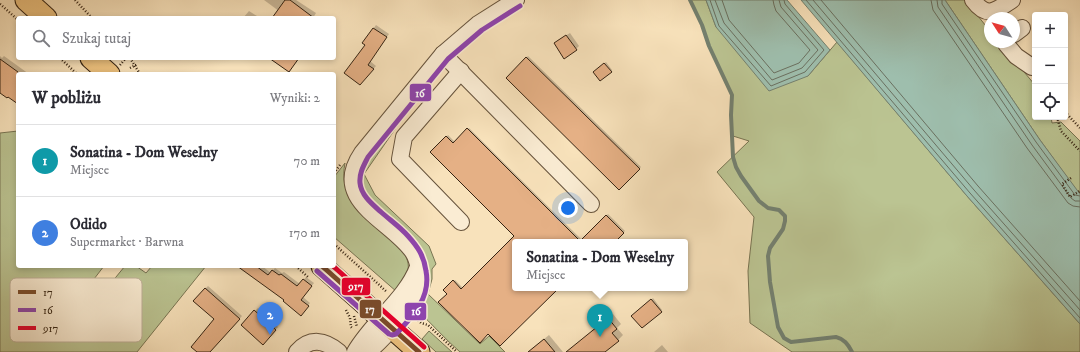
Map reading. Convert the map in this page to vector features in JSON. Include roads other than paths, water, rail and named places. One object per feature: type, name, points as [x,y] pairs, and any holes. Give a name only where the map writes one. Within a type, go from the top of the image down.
[{"type":"main road","points":[[26,0],[44,16]]},
{"type":"main road","points":[[93,60],[107,72]]},
{"type":"main road","points":[[317,273],[386,323],[419,352]]},
{"type":"street","points":[[367,352],[376,345],[386,323],[410,285],[418,267],[416,257],[407,245],[361,203],[355,191],[353,176],[356,163],[362,153],[444,54],[478,24],[516,0]]},
{"type":"street","points":[[973,0],[980,8],[989,12],[998,9],[1012,0]]},
{"type":"street","points":[[1015,48],[1016,56],[1032,67]]},
{"type":"street","points":[[444,54],[591,204]]},
{"type":"street","points":[[461,72],[404,137],[400,159],[461,222]]},
{"type":"street","points":[[355,352],[361,342],[386,323]]},
{"type":"street","points":[[297,352],[303,345],[315,342],[327,344],[339,352]]},
{"type":"water","points":[[706,0],[787,0],[830,50],[808,76],[769,91],[716,27]]},
{"type":"water","points":[[801,0],[945,0],[1040,140],[1080,194],[1080,324],[967,196]]},
{"type":"waterway","points":[[690,0],[702,25],[709,46],[732,95],[731,115],[733,157],[736,167],[759,201],[768,208],[779,210],[785,216],[783,229],[770,248],[768,256],[770,282],[778,327],[784,338],[791,342],[836,337],[846,342],[852,352]]},
{"type":"place","name":"Odido","points":[[270,335]]},
{"type":"place","name":"Sonatina - Dom Weselny","points":[[600,337]]}]
